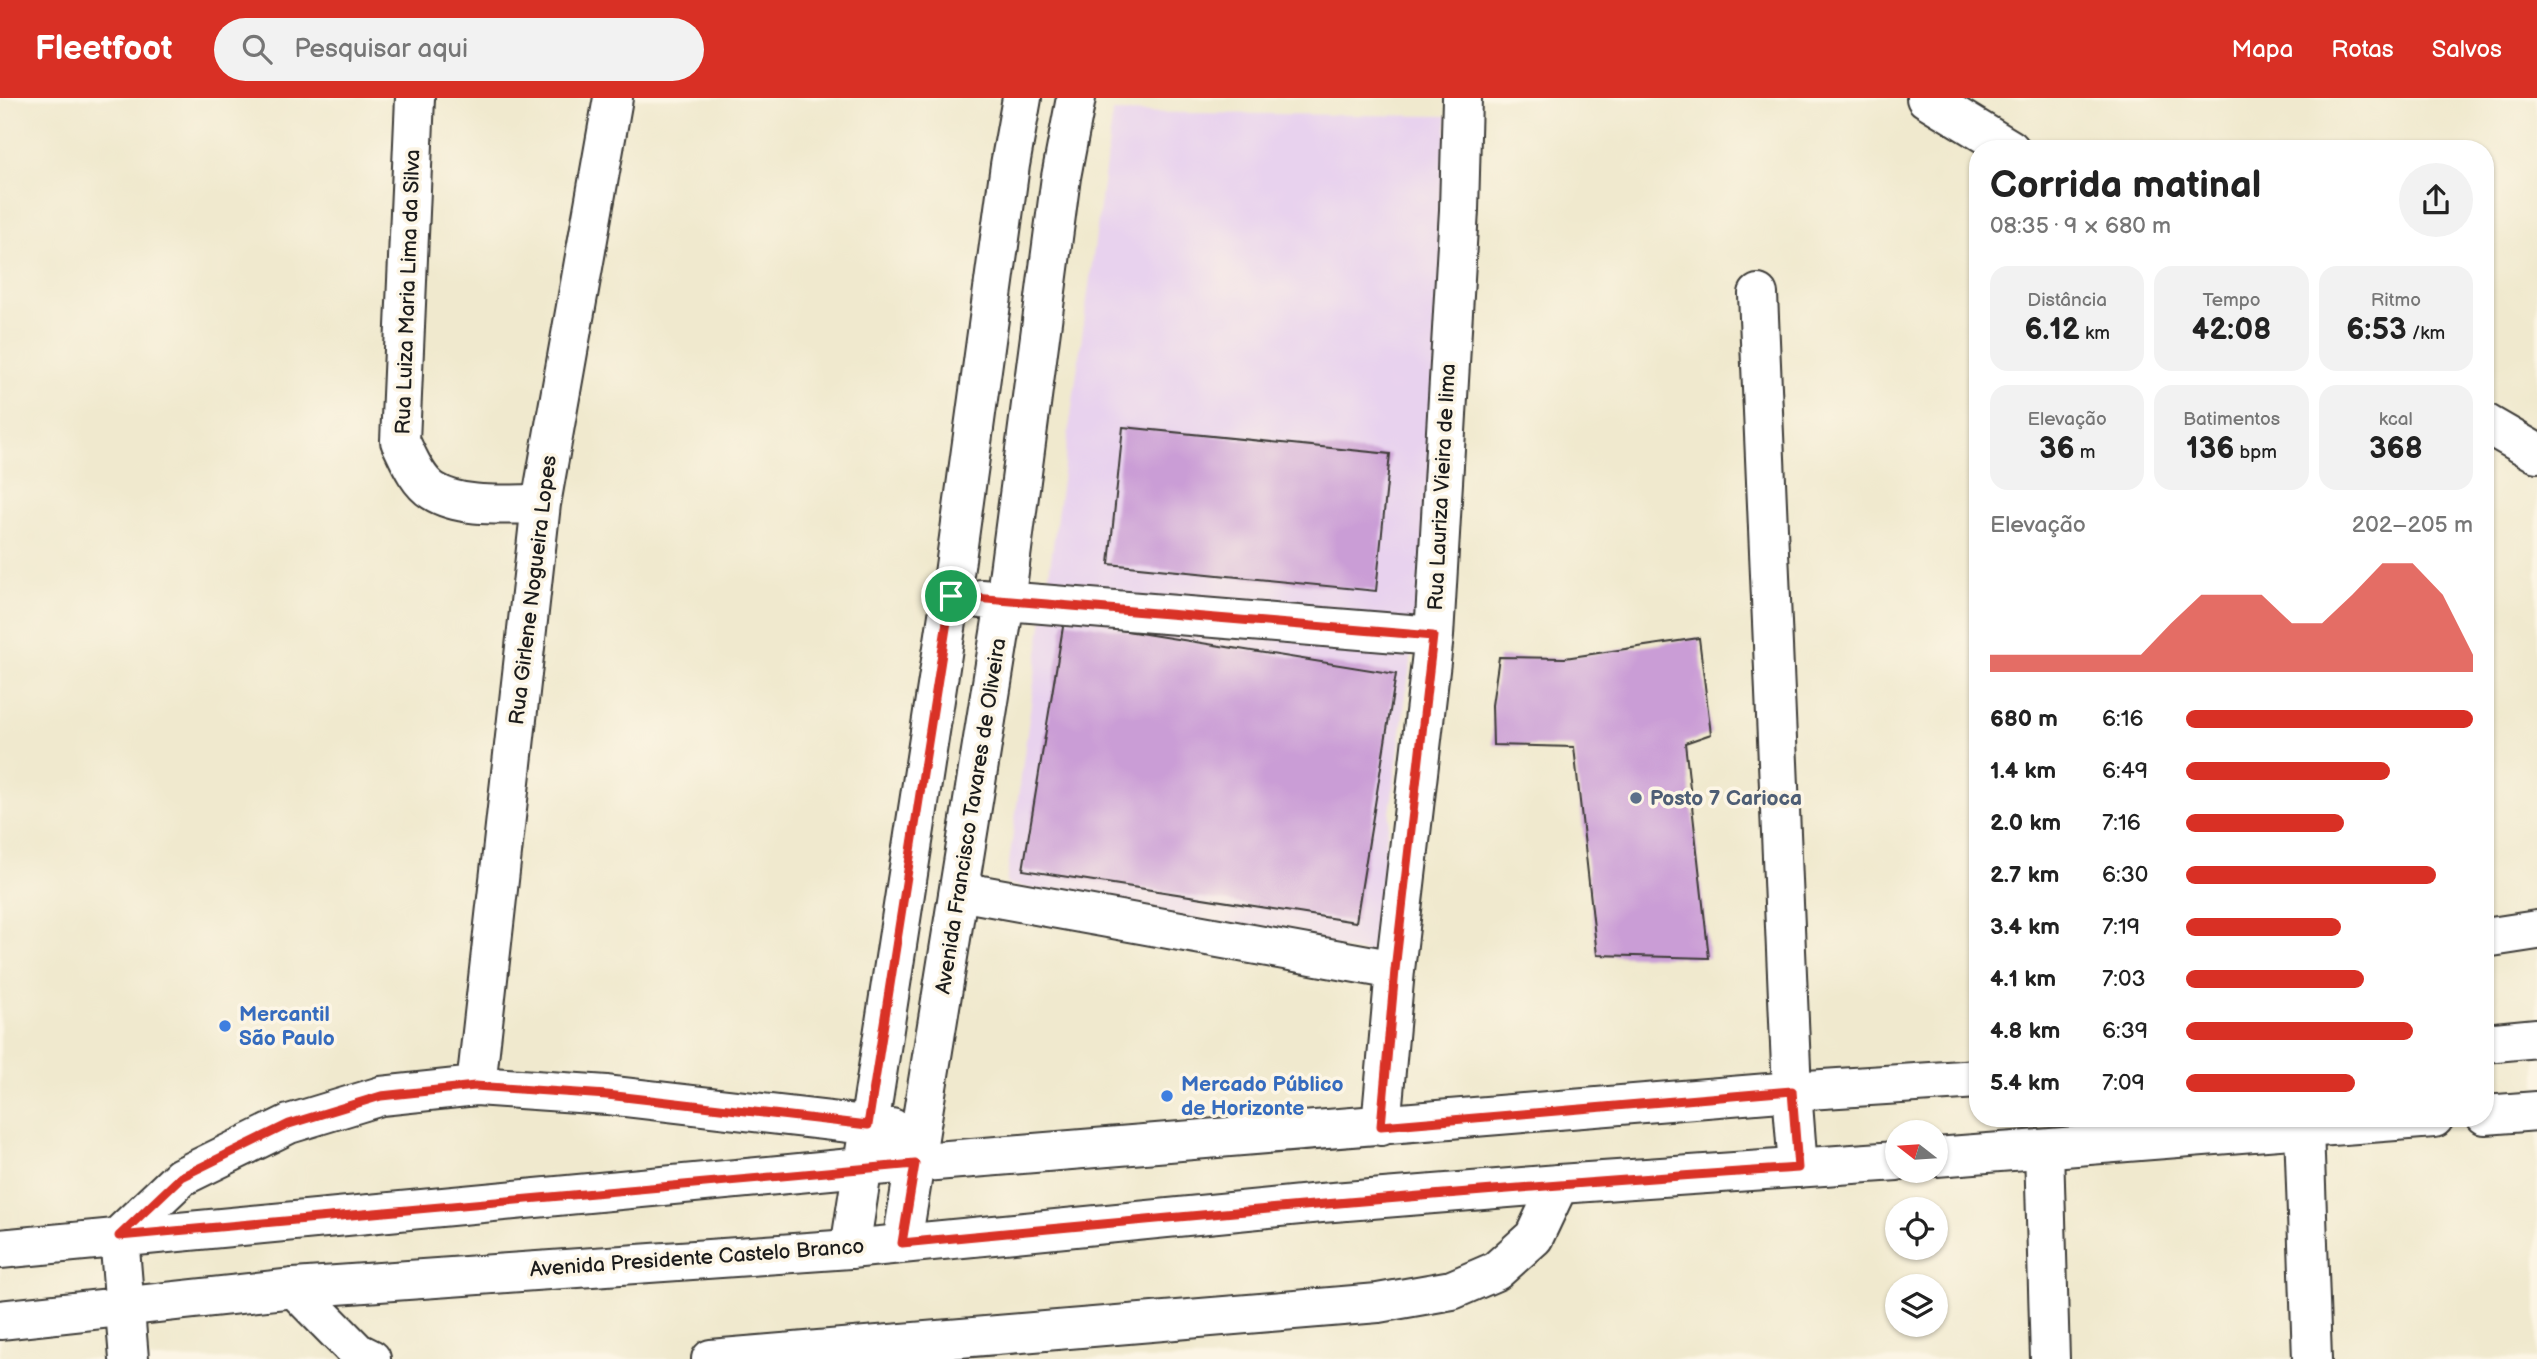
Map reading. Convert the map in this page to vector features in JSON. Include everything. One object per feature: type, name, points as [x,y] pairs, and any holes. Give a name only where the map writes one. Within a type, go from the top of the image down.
[{"type":"street","name":"Rua Luiza Maria Lima da Silva","points":[[415,98],[400,441],[413,468],[432,491],[468,504],[541,504]]},
{"type":"street","name":"Rua Girlene Nogueira Lopes","points":[[475,1086],[541,504],[613,98]]},
{"type":"street","points":[[850,1249],[951,596],[1010,165],[1022,98]]},
{"type":"street","name":"Avenida Francisco Tavares de Oliveira","points":[[902,1243],[1005,602],[1061,177],[1076,98]]},
{"type":"street","name":"Rua Lauriza Vieira de lima","points":[[1381,1126],[1395,970],[1433,636],[1459,210],[1462,98]]},
{"type":"street","points":[[1926,98],[1995,140]]},
{"type":"street","points":[[1010,165],[1061,177]]},
{"type":"street","points":[[1758,294],[1792,1091],[1798,1168]]},
{"type":"street","points":[[2494,428],[2537,453]]},
{"type":"street","points":[[951,596],[1433,636]]},
{"type":"street","points":[[959,891],[1395,970]]},
{"type":"street","points":[[2494,937],[2537,930]]},
{"type":"street","points":[[2494,1042],[2537,1038]]},
{"type":"street","points":[[0,1249],[862,1167],[918,1148],[1381,1126],[1792,1091],[1969,1080]]},
{"type":"street","points":[[119,1236],[181,1177],[289,1124],[381,1096],[475,1086],[607,1095],[868,1125],[918,1148]]},
{"type":"street","points":[[2494,1114],[2537,1111]]},
{"type":"street","points":[[1948,1156],[2317,1127]]},
{"type":"street","points":[[2304,1128],[2312,1359]]},
{"type":"street","points":[[2044,1149],[2050,1359]]},
{"type":"street","name":"Avenida Presidente Castelo Branco","points":[[0,1320],[294,1288],[850,1249],[1321,1203],[1885,1162]]},
{"type":"street","points":[[711,1359],[1378,1303],[1452,1290],[1496,1270],[1534,1237],[1559,1184]]},
{"type":"street","points":[[119,1236],[129,1359]]},
{"type":"street","points":[[294,1288],[358,1352],[371,1359]]},
{"type":"shaded area","points":[[1113,112],[1447,116],[1439,451],[1371,954],[1006,884]]},
{"type":"building","points":[[1123,427],[1390,454],[1376,591],[1109,564]]},
{"type":"building","points":[[1064,621],[1396,674],[1356,922],[1023,870]]},
{"type":"building","name":"Posto 7 Carioca","points":[[1699,638],[1711,734],[1685,743],[1709,958],[1597,955],[1574,747],[1493,745],[1492,705],[1499,657],[1565,658]]},
{"type":"place","name":"Posto 7 Carioca","points":[[1636,798]]},
{"type":"place","name":"Mercantil São Paulo","points":[[225,1026]]},
{"type":"place","name":"Mercado Público de Horizonte","points":[[1167,1096]]},
{"type":"route","points":[[951,596],[1433,636],[1395,970],[1381,1126],[1792,1091],[1798,1168],[1321,1203],[902,1243],[915,1164],[119,1236],[181,1177],[289,1124],[381,1096],[475,1086],[607,1095],[868,1125],[951,596]]}]
